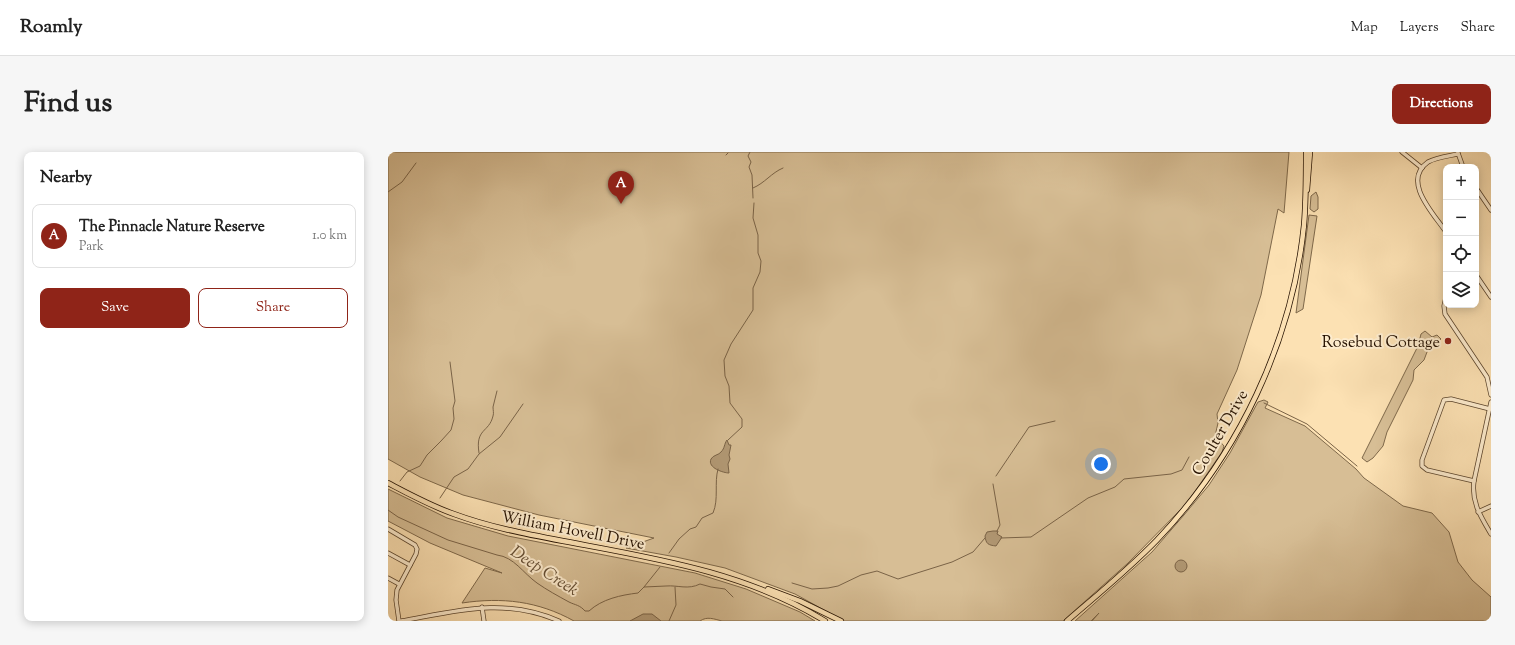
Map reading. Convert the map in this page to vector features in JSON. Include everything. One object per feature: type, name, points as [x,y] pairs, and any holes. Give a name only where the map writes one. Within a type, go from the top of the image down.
[{"type":"main road","name":"Coulter Drive","points":[[1305,205],[1306,152]]},
{"type":"main road","name":"Coulter Drive","points":[[1067,621],[1157,540],[1194,498],[1213,472],[1240,428],[1262,384],[1275,351],[1294,285],[1301,245],[1310,152]]},
{"type":"main road","name":"William Hovell Drive","points":[[388,483],[429,504],[486,524],[518,532],[693,567],[800,600],[841,621]]},
{"type":"main road","name":"William Hovell Drive","points":[[759,587],[799,606],[825,621]]},
{"type":"street","points":[[1402,152],[1422,168]]},
{"type":"street","points":[[1443,228],[1418,190],[1417,182],[1422,168],[1433,160],[1458,153],[1462,164]]},
{"type":"street","points":[[1479,192],[1491,210]]},
{"type":"street","points":[[1479,279],[1491,297]]},
{"type":"street","points":[[1444,308],[1444,314],[1487,377],[1491,395]]},
{"type":"street","points":[[1474,481],[1427,470],[1422,466],[1422,460],[1444,400],[1451,399],[1490,408]]},
{"type":"street","points":[[1491,402],[1474,481],[1473,493],[1478,512],[1491,534]]},
{"type":"street","points":[[1478,512],[1491,506]]},
{"type":"street","points":[[388,529],[416,547],[416,554],[399,584],[396,600],[400,621],[421,619],[482,607],[521,609],[538,613],[559,621]]},
{"type":"street","points":[[388,553],[410,565]]},
{"type":"street","points":[[388,578],[399,584]]},
{"type":"street","points":[[482,607],[484,621]]},
{"type":"shaded area","points":[[388,152],[1289,152],[1284,213],[1278,209],[1261,295],[1237,370],[1217,414],[1218,423],[1215,436],[1224,446],[1222,452],[1187,503],[1128,563],[1063,621],[844,621],[795,594],[725,568],[626,548],[654,538],[539,515],[463,495],[420,477],[388,459]]},
{"type":"shaded area","points":[[1316,192],[1318,197],[1318,209],[1314,212],[1310,209],[1311,196]]},
{"type":"shaded area","points":[[1309,215],[1317,216],[1303,309],[1296,313]]},
{"type":"shaded area","points":[[1425,331],[1432,337],[1437,335],[1441,339],[1427,352],[1424,360],[1414,370],[1413,380],[1387,432],[1383,446],[1373,458],[1367,462],[1362,458],[1418,346],[1421,334]]},
{"type":"shaded area","points":[[1264,400],[1268,402],[1265,408],[1305,426],[1356,469],[1364,478],[1403,506],[1432,513],[1449,532],[1458,562],[1472,580],[1491,597],[1491,621],[1092,621],[1099,613],[1091,621],[1075,621],[1152,552],[1184,515],[1209,485],[1230,453],[1258,402]]},
{"type":"shaded area","points":[[727,440],[729,445],[731,445],[728,464],[729,473],[717,469],[711,465],[710,462],[712,458],[720,453]]},
{"type":"shaded area","points":[[388,489],[447,518],[508,536],[695,573],[746,589],[800,612],[815,621],[722,621],[708,618],[700,621],[574,621],[547,609],[520,602],[491,600],[462,603],[485,568],[502,573],[430,543],[388,521]]},
{"type":"shaded area","points":[[998,531],[997,534],[1002,537],[996,546],[988,544],[985,539],[987,532]]},
{"type":"shaded area","points":[[1181,560],[1185,562],[1187,566],[1185,570],[1181,572],[1177,570],[1175,566],[1177,562]]},
{"type":"shaded area","points":[[643,614],[652,614],[661,621],[630,621]]},
{"type":"waterway","points":[[750,152],[748,156],[751,162],[749,167],[752,175],[753,198]]},
{"type":"waterway","points":[[388,192],[402,182],[416,163]]},
{"type":"waterway","points":[[753,188],[783,168]]},
{"type":"waterway","points":[[728,440],[742,427],[742,419],[730,403],[729,386],[725,376],[724,360],[731,344],[753,310],[753,288],[760,272],[761,261],[758,253],[758,235],[753,218],[754,203]]},
{"type":"waterway","points":[[400,481],[407,472],[420,466],[427,455],[451,430],[454,419],[453,408],[455,401],[450,362]]},
{"type":"waterway","points":[[479,453],[479,439],[491,421],[497,391]]},
{"type":"waterway","points":[[1264,403],[1307,424],[1357,466]]},
{"type":"waterway","points":[[440,498],[454,477],[468,469],[479,454],[500,437],[523,404]]},
{"type":"waterway","name":"Deep Creek","points":[[996,476],[1029,427],[1055,421]]},
{"type":"waterway","points":[[1001,538],[1031,537],[1088,498],[1115,487],[1124,479],[1171,474],[1182,470],[1189,457]]},
{"type":"waterway","points":[[669,553],[679,539],[690,529],[696,527],[702,518],[713,513],[716,502],[716,480],[718,469]]},
{"type":"waterway","name":"Deep Creek","points":[[993,484],[1000,525],[997,531]]},
{"type":"waterway","name":"Deep Creek","points":[[388,510],[398,517],[448,540],[503,556],[513,562],[537,583],[569,602],[579,606],[585,611],[589,611],[600,603],[612,598],[638,593],[644,587],[691,587],[700,584],[725,589],[733,597]]},
{"type":"waterway","name":"Deep Creek","points":[[792,583],[812,589],[828,588],[838,586],[861,575],[877,571],[898,579],[952,562],[973,552],[985,538]]},
{"type":"waterway","points":[[644,587],[660,567]]},
{"type":"waterway","points":[[669,621],[676,605],[675,587]]},
{"type":"place","name":"The Pinnacle Nature Reserve","points":[[621,204]]},
{"type":"place","name":"Rosebud Cottage","points":[[1448,341]]}]
